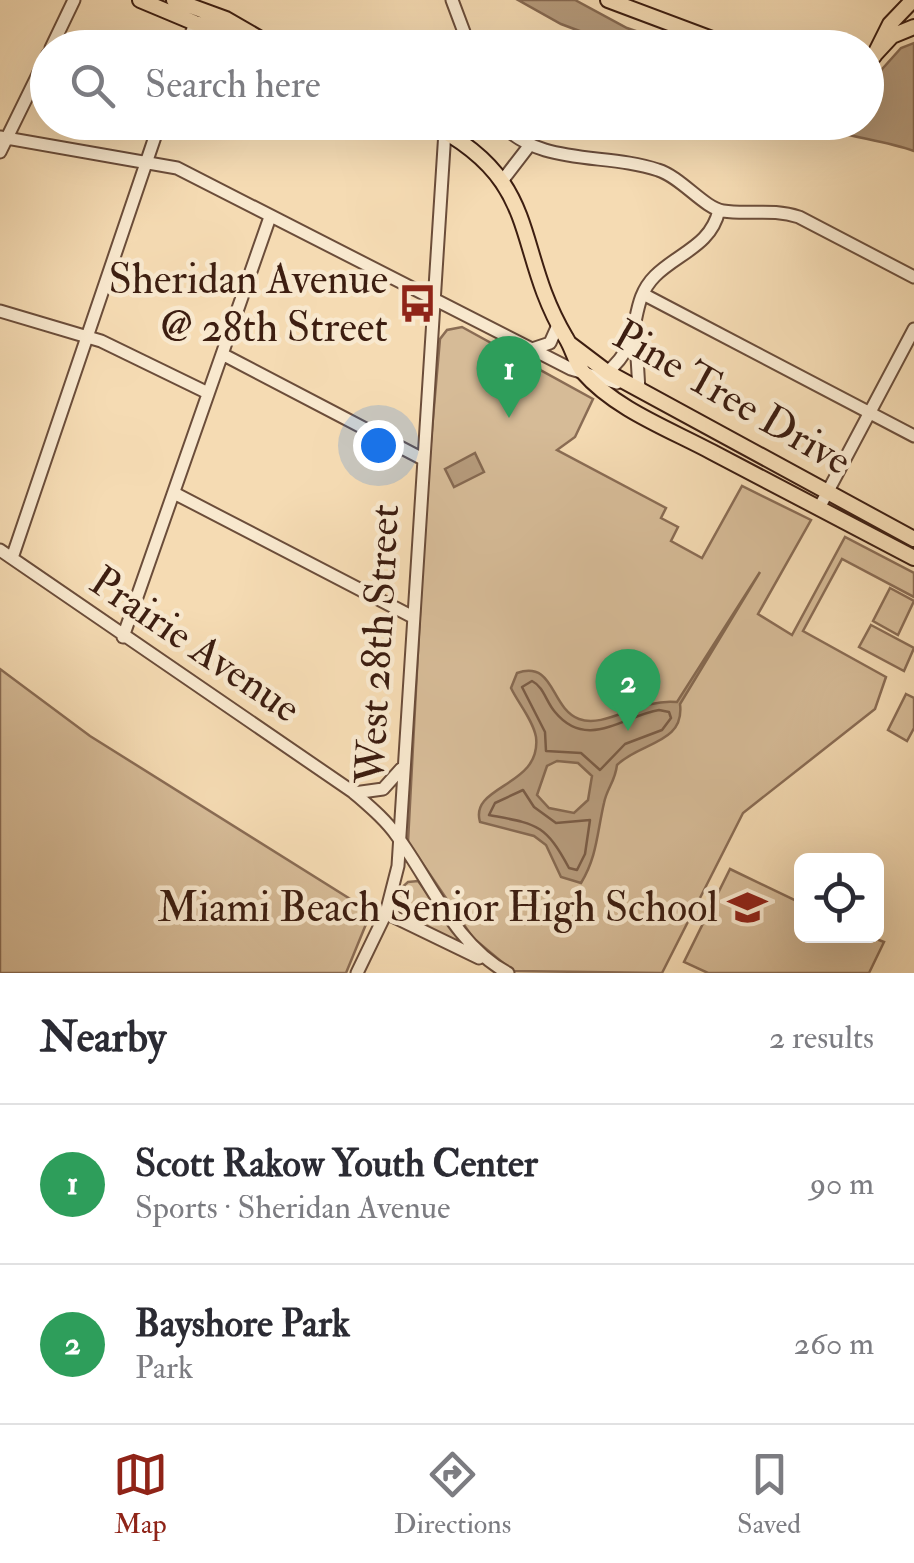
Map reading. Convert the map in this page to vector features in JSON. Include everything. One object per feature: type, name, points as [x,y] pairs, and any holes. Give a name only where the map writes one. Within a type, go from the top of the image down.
[{"type":"main road","points":[[140,0],[194,23],[223,30]]},
{"type":"main road","points":[[174,0],[243,30]]},
{"type":"main road","points":[[884,35],[912,1]]},
{"type":"main road","points":[[615,2],[689,30]]},
{"type":"main road","points":[[884,45],[892,36],[914,28]]},
{"type":"main road","name":"Pine Tree Drive","points":[[457,140],[502,181],[528,230],[558,325],[584,372],[627,406],[914,558]]},
{"type":"main road","name":"Pine Tree Drive","points":[[569,343],[608,372],[914,539]]},
{"type":"street","points":[[59,30],[74,0]]},
{"type":"street","points":[[452,0],[463,30]]},
{"type":"street","points":[[192,30],[194,23]]},
{"type":"street","points":[[30,88],[2,143],[148,160],[206,180],[270,218],[532,349],[584,372],[642,390],[636,324]]},
{"type":"street","points":[[12,558],[154,140]]},
{"type":"street","name":"West 28th Street","points":[[358,973],[394,890],[432,300],[450,140]]},
{"type":"street","points":[[522,140],[529,146],[662,170],[719,210],[780,211],[914,276]]},
{"type":"street","points":[[502,181],[529,146]]},
{"type":"street","points":[[608,372],[629,350],[643,294],[654,277],[703,242],[719,210]]},
{"type":"street","points":[[123,637],[270,218]]},
{"type":"street","points":[[643,294],[914,436]]},
{"type":"street","points":[[0,311],[87,336],[208,393]]},
{"type":"street","points":[[532,349],[550,343],[558,325]]},
{"type":"street","points":[[819,508],[914,329]]},
{"type":"street","points":[[222,354],[421,458]]},
{"type":"street","points":[[174,493],[411,616]]},
{"type":"street","name":"Prairie Avenue","points":[[0,550],[353,792],[399,838],[488,962]]},
{"type":"street","points":[[353,792],[383,789],[403,765]]},
{"type":"street","points":[[394,890],[401,881],[423,876]]},
{"type":"street","name":"Prairie Avenue","points":[[386,913],[508,973]]},
{"type":"shaded area","points":[[462,327],[593,399],[575,437],[557,450],[666,508],[661,518],[678,527],[671,541],[702,558],[742,486],[811,520],[758,614],[792,635],[845,537],[914,573],[914,597],[842,559],[803,631],[886,677],[875,709],[743,813],[662,973],[513,971],[473,938],[408,842],[426,498],[440,339],[447,330]]},
{"type":"shaded area","points":[[890,588],[914,601],[898,635],[873,621]]},
{"type":"shaded area","points":[[871,625],[914,648],[904,671],[859,647]]},
{"type":"shaded area","points":[[0,669],[90,736],[371,912],[346,973],[0,973]]},
{"type":"shaded area","points":[[906,694],[914,698],[914,728],[907,741],[888,730]]},
{"type":"shaded area","name":"Miami Beach Senior High School","points":[[730,869],[794,900],[794,943],[884,943],[869,973],[708,973],[684,962]]},
{"type":"shaded area","points":[[418,881],[466,947],[402,917],[399,894],[408,882]]},
{"type":"water","points":[[518,0],[575,0],[633,30],[577,30]]},
{"type":"water","points":[[914,43],[914,151],[870,140],[884,140],[884,67],[901,48]]},
{"type":"water","points":[[475,453],[484,472],[454,487],[445,469]]},
{"type":"water","points":[[760,572],[680,704],[676,727],[617,765],[593,854],[581,883],[561,877],[546,845],[534,836],[480,822],[479,810],[485,800],[518,776],[535,753],[534,731],[511,688],[517,673],[539,673],[570,713],[589,721],[649,704],[677,702]],"holes":[[[557,761],[578,763],[592,776],[588,800],[574,813],[549,808],[537,795],[547,766]]]},
{"type":"place","name":"Sheridan Avenue @ 28th Street","points":[[418,304]]},
{"type":"place","name":"Scott Rakow Youth Center","points":[[509,418]]},
{"type":"place","name":"Bayshore Park","points":[[628,731]]},
{"type":"place","name":"Miami Beach Senior High School","points":[[748,908]]}]
